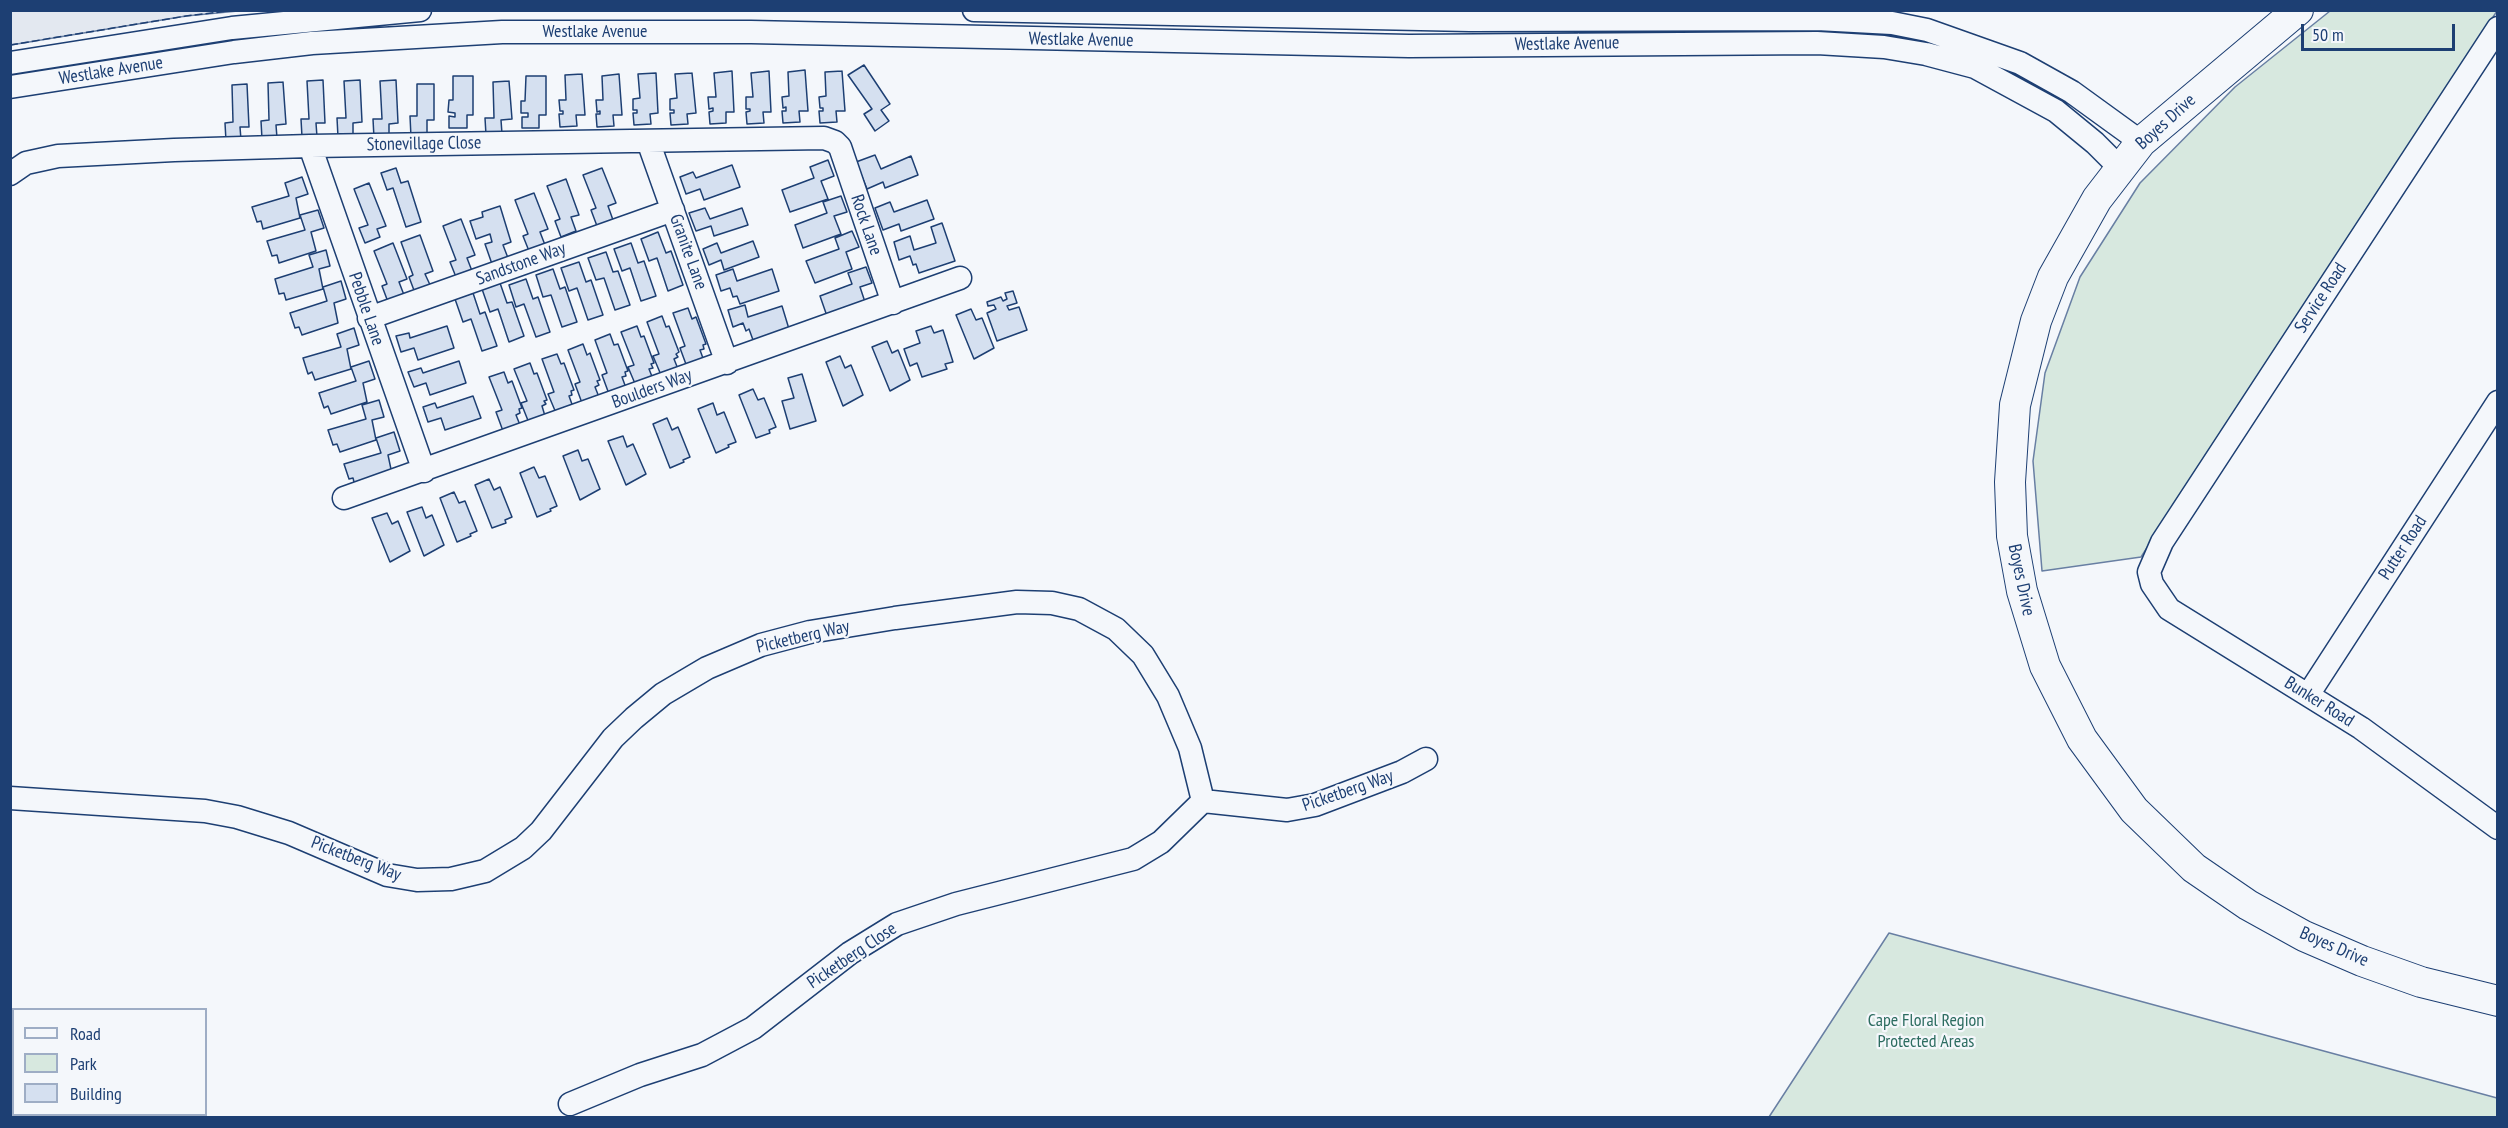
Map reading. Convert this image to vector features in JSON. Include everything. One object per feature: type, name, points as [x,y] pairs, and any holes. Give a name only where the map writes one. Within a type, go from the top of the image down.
[{"type":"main road","name":"Boyes Drive","points":[[2298,10],[2141,142],[2097,199],[2053,277],[2036,321],[2015,405],[2010,483],[2012,536],[2027,612],[2045,666],[2082,739],[2134,810],[2194,868],[2248,905],[2304,936],[2362,961],[2421,982],[2498,1001]]},
{"type":"street","name":"Westlake Avenue","points":[[10,63],[232,28],[420,10]]},
{"type":"street","name":"Westlake Avenue","points":[[974,10],[1470,20],[1806,19],[1892,23],[1927,30],[2020,63],[2072,92],[2141,142]]},
{"type":"street","name":"Service Road","points":[[2150,572],[2162,542],[2498,28]]},
{"type":"street","name":"Westlake Avenue","points":[[10,87],[234,52],[301,44],[502,32],[751,32],[1409,46],[1817,43],[1884,47],[1926,54],[1975,67],[2056,111],[2095,143],[2120,168]]},
{"type":"street","name":"Stonevillage Close","points":[[10,174],[26,163],[46,158],[174,150],[824,138],[840,147]]},
{"type":"street","name":"Granite Lane","points":[[648,141],[728,363]]},
{"type":"street","name":"Pebble Lane","points":[[310,146],[424,471]]},
{"type":"street","name":"Rock Lane","points":[[840,147],[893,303]]},
{"type":"street","name":"Sandstone Way","points":[[369,318],[673,210]]},
{"type":"street","name":"Boulders Way","points":[[344,498],[728,363],[960,278]]},
{"type":"street","name":"Putter Road","points":[[2308,694],[2498,402]]},
{"type":"street","name":"Bunker Road","points":[[2150,572],[2152,584],[2169,609],[2361,728],[2498,828]]},
{"type":"street","name":"Picketberg Way","points":[[10,798],[38,798],[237,816],[289,833],[387,875],[417,880],[451,879],[485,871],[524,848],[541,831],[613,738],[633,718],[663,694],[707,668],[761,645],[810,632],[1017,602],[1052,603],[1079,609],[1116,629],[1143,655],[1168,696],[1190,748],[1203,801],[1287,810],[1315,805],[1402,772],[1426,759]]},
{"type":"street","name":"Picketberg Close","points":[[570,1104],[640,1075],[702,1055],[753,1028],[850,953],[897,924],[956,904],[1133,859],[1161,842],[1203,801]]},
{"type":"green space","points":[[2330,11],[2497,11],[2141,557],[2042,571],[2033,461],[2045,373],[2080,277],[2140,183],[2235,87]]},
{"type":"green space","name":"Cape Floral Region Protected Areas","points":[[1889,933],[2497,1098],[2497,1117],[1769,1117]]},
{"type":"shaded area","points":[[11,10],[238,11],[186,16],[11,45]]},
{"type":"building","points":[[864,65],[890,104],[881,110],[889,121],[875,131],[864,114],[872,109],[848,75]]},
{"type":"building","points":[[805,70],[808,111],[799,111],[800,122],[783,123],[782,111],[786,111],[786,107],[783,108],[782,97],[789,96],[788,72]]},
{"type":"building","points":[[732,71],[734,112],[726,112],[726,123],[710,124],[709,112],[713,111],[713,108],[709,109],[708,97],[716,97],[714,73]]},
{"type":"building","points":[[769,71],[771,112],[763,112],[764,123],[747,124],[746,112],[750,109],[746,109],[746,97],[753,97],[751,73]]},
{"type":"building","points":[[842,71],[845,111],[836,111],[837,122],[820,123],[819,111],[823,111],[823,108],[820,108],[819,97],[826,96],[825,72]]},
{"type":"building","points":[[656,73],[658,113],[650,114],[651,124],[634,125],[633,113],[637,113],[637,110],[633,110],[633,99],[640,98],[638,74]]},
{"type":"building","points":[[692,73],[696,113],[687,114],[688,124],[671,125],[670,113],[674,113],[674,110],[670,110],[670,99],[677,98],[675,74]]},
{"type":"building","points":[[582,74],[585,115],[576,115],[577,126],[560,127],[559,114],[563,114],[563,111],[560,111],[559,100],[566,100],[565,75]]},
{"type":"building","points":[[619,74],[622,115],[613,115],[614,126],[597,127],[596,114],[600,114],[600,111],[597,112],[596,100],[603,100],[602,76]]},
{"type":"building","points":[[453,76],[473,76],[473,115],[467,115],[467,128],[449,128],[449,116],[455,117],[455,113],[448,112],[449,100],[453,100]]},
{"type":"building","points":[[526,76],[546,76],[546,115],[539,115],[539,128],[522,128],[522,117],[528,117],[528,113],[521,113],[521,101],[525,101]]},
{"type":"building","points":[[323,80],[325,123],[316,123],[317,137],[302,137],[301,119],[309,119],[307,81]]},
{"type":"building","points":[[360,80],[362,122],[353,123],[353,136],[338,137],[337,118],[346,118],[344,81]]},
{"type":"building","points":[[396,80],[398,123],[389,124],[389,136],[374,138],[373,119],[382,119],[380,81]]},
{"type":"building","points":[[509,81],[512,119],[501,120],[502,134],[486,135],[485,118],[494,118],[493,82]]},
{"type":"building","points":[[283,82],[286,124],[276,125],[277,138],[262,139],[261,121],[269,120],[268,83]]},
{"type":"building","points":[[247,84],[249,127],[240,127],[241,140],[226,141],[225,123],[233,122],[232,85]]},
{"type":"building","points":[[417,84],[434,84],[434,120],[427,120],[427,137],[411,137],[410,116],[417,116]]},
{"type":"building","points":[[875,155],[881,169],[911,156],[918,175],[885,188],[883,182],[867,189],[856,162]]},
{"type":"building","points":[[828,160],[834,176],[821,181],[828,199],[790,212],[782,190],[814,178],[810,167]]},
{"type":"building","points":[[732,165],[740,187],[704,200],[700,189],[686,194],[680,177],[693,172],[696,178]]},
{"type":"building","points":[[396,168],[401,183],[408,181],[421,222],[406,227],[393,188],[387,190],[381,173]]},
{"type":"building","points":[[602,168],[616,203],[608,206],[613,220],[597,226],[591,210],[596,208],[583,175]]},
{"type":"building","points":[[302,177],[308,194],[296,198],[300,218],[263,229],[261,221],[257,222],[252,207],[289,196],[285,183]]},
{"type":"building","points":[[566,179],[579,215],[571,217],[576,231],[561,237],[555,221],[560,219],[547,186]]},
{"type":"building","points":[[369,183],[386,226],[377,229],[380,237],[365,243],[359,228],[368,225],[354,189]]},
{"type":"building","points":[[534,193],[548,229],[540,232],[545,245],[529,251],[523,236],[528,234],[515,200]]},
{"type":"building","points":[[841,196],[847,212],[834,216],[841,234],[803,248],[795,225],[827,213],[823,202]]},
{"type":"building","points":[[927,200],[934,219],[901,231],[899,224],[883,230],[875,208],[890,202],[894,212]]},
{"type":"building","points":[[500,206],[511,242],[503,245],[508,258],[492,264],[485,244],[492,242],[490,234],[476,239],[470,221],[483,217],[482,212]]},
{"type":"building","points":[[705,208],[710,219],[742,208],[748,225],[714,236],[711,226],[696,231],[689,213]]},
{"type":"building","points":[[318,210],[324,228],[311,232],[316,251],[279,263],[277,255],[272,256],[267,241],[305,230],[300,215]]},
{"type":"building","points":[[461,219],[475,255],[467,258],[472,271],[456,277],[450,262],[456,260],[443,226]]},
{"type":"building","points":[[942,223],[955,261],[919,273],[910,256],[899,260],[894,242],[910,236],[914,250],[936,243],[931,227]]},
{"type":"building","points":[[852,231],[859,247],[846,252],[852,269],[815,283],[806,261],[839,249],[835,238]]},
{"type":"building","points":[[658,232],[666,253],[671,251],[683,285],[668,291],[657,258],[649,261],[641,239]]},
{"type":"building","points":[[420,235],[433,271],[425,274],[431,287],[415,293],[409,277],[413,275],[401,242]]},
{"type":"building","points":[[753,241],[759,257],[724,270],[721,260],[709,265],[703,249],[717,243],[721,253]]},
{"type":"building","points":[[393,243],[407,279],[399,282],[404,295],[388,302],[382,286],[387,284],[374,251]]},
{"type":"building","points":[[631,243],[638,263],[644,261],[656,296],[641,301],[630,268],[622,271],[614,249]]},
{"type":"building","points":[[326,250],[330,266],[319,269],[323,289],[286,300],[284,293],[279,294],[275,279],[313,267],[309,255]]},
{"type":"building","points":[[606,252],[613,272],[618,271],[630,305],[615,310],[604,278],[596,280],[588,258]]},
{"type":"building","points":[[579,262],[586,282],[591,280],[603,315],[588,320],[577,288],[569,291],[561,268]]},
{"type":"building","points":[[866,267],[872,283],[860,287],[866,305],[828,319],[820,296],[852,284],[848,273]]},
{"type":"building","points":[[553,269],[560,289],[565,287],[577,322],[562,327],[551,295],[543,297],[536,275]]},
{"type":"building","points":[[733,269],[737,281],[772,269],[779,291],[740,304],[737,296],[733,297],[730,288],[721,291],[716,275]]},
{"type":"building","points":[[526,279],[533,299],[538,297],[550,332],[536,337],[524,304],[516,307],[509,285]]},
{"type":"building","points":[[341,281],[346,299],[334,303],[338,323],[302,335],[299,327],[295,328],[290,313],[327,301],[323,287]]},
{"type":"building","points":[[500,283],[507,303],[512,302],[524,336],[509,342],[498,309],[490,312],[482,289]]},
{"type":"building","points":[[1013,291],[1017,303],[1007,306],[1009,310],[1019,307],[1027,330],[997,341],[987,313],[996,309],[994,305],[988,306],[987,302],[1001,297],[1003,301],[1007,299],[1005,293]]},
{"type":"building","points":[[473,293],[480,314],[485,312],[497,346],[482,351],[471,319],[463,322],[455,299]]},
{"type":"building","points":[[745,305],[748,317],[782,306],[789,329],[753,340],[749,329],[746,331],[743,323],[733,327],[728,310]]},
{"type":"building","points":[[688,308],[692,319],[696,317],[706,344],[703,345],[704,349],[700,350],[704,361],[687,367],[680,348],[685,346],[673,313]]},
{"type":"building","points":[[971,309],[976,320],[982,318],[994,348],[974,359],[956,315]]},
{"type":"building","points":[[662,316],[666,327],[669,326],[679,352],[676,354],[678,357],[674,359],[678,369],[661,375],[653,356],[659,354],[647,322]]},
{"type":"building","points":[[447,326],[454,348],[418,360],[414,348],[401,352],[396,336],[409,333],[410,338]]},
{"type":"building","points":[[637,326],[641,337],[644,336],[654,363],[651,364],[653,368],[649,369],[653,379],[636,386],[628,367],[634,365],[621,332]]},
{"type":"building","points":[[931,326],[934,333],[943,330],[953,362],[945,364],[947,369],[922,377],[917,363],[910,366],[904,349],[920,343],[916,331]]},
{"type":"building","points":[[354,328],[359,345],[347,349],[351,369],[315,380],[312,372],[308,374],[303,358],[341,347],[337,334]]},
{"type":"building","points":[[610,334],[614,345],[618,344],[628,371],[625,372],[626,376],[622,377],[626,388],[609,394],[602,375],[607,373],[595,340]]},
{"type":"building","points":[[887,341],[892,353],[898,350],[910,380],[890,391],[872,347]]},
{"type":"building","points":[[583,344],[587,355],[590,353],[600,380],[597,381],[599,385],[595,387],[599,397],[582,403],[575,384],[580,382],[568,350]]},
{"type":"building","points":[[557,354],[561,364],[564,363],[574,390],[569,396],[573,407],[556,413],[548,394],[554,392],[542,359]]},
{"type":"building","points":[[840,356],[845,368],[851,365],[863,395],[843,406],[826,362]]},
{"type":"building","points":[[369,361],[375,379],[363,383],[367,402],[331,414],[328,406],[324,408],[319,393],[356,381],[351,367]]},
{"type":"building","points":[[459,361],[466,383],[430,395],[426,383],[414,387],[408,372],[421,368],[423,373]]},
{"type":"building","points":[[530,363],[534,374],[537,373],[547,400],[542,406],[545,416],[529,423],[521,403],[527,401],[514,369]]},
{"type":"building","points":[[504,372],[508,383],[512,381],[522,408],[516,415],[520,425],[503,431],[496,412],[502,410],[489,377]]},
{"type":"building","points":[[802,374],[816,421],[790,429],[782,401],[794,398],[788,378]]},
{"type":"building","points":[[753,389],[758,400],[764,398],[776,427],[769,430],[770,433],[756,438],[739,395]]},
{"type":"building","points":[[473,396],[481,418],[445,430],[441,418],[428,422],[423,407],[435,403],[437,408]]},
{"type":"building","points":[[379,400],[384,417],[372,420],[376,440],[340,452],[337,444],[333,445],[328,430],[366,419],[362,405]]},
{"type":"building","points":[[713,403],[717,415],[724,412],[736,442],[716,453],[698,409]]},
{"type":"building","points":[[667,418],[672,430],[678,427],[690,457],[670,468],[653,424]]},
{"type":"building","points":[[394,432],[400,451],[388,455],[392,474],[355,486],[353,478],[349,479],[344,464],[381,453],[376,438]]},
{"type":"building","points":[[623,436],[627,447],[633,444],[646,474],[626,485],[608,441]]},
{"type":"building","points":[[578,450],[582,461],[588,459],[600,489],[580,500],[563,456]]},
{"type":"building","points":[[534,467],[539,478],[545,476],[557,506],[537,517],[520,473]]},
{"type":"building","points":[[489,479],[494,490],[500,487],[512,517],[505,520],[506,523],[492,528],[475,485]]},
{"type":"building","points":[[454,492],[459,503],[465,501],[477,531],[457,542],[440,498]]},
{"type":"building","points":[[422,507],[426,518],[432,515],[444,545],[424,556],[407,512]]},
{"type":"building","points":[[387,513],[392,524],[398,521],[410,551],[390,562],[372,518]]},
{"type":"fence","points":[[10,45],[186,16],[238,10]]}]
